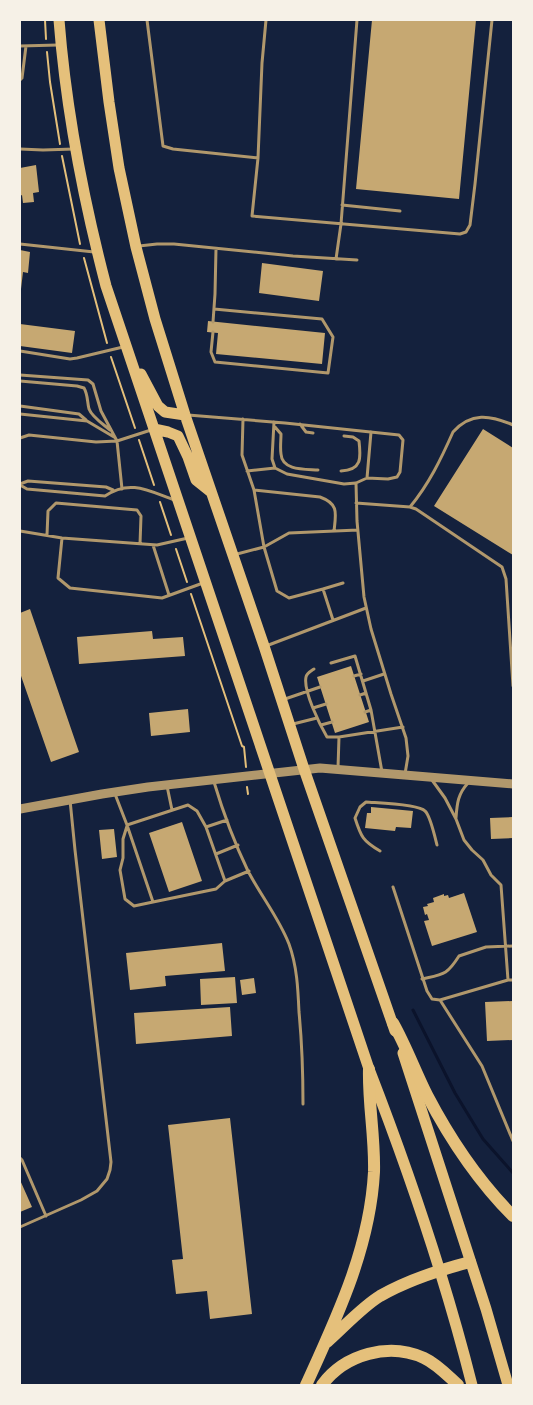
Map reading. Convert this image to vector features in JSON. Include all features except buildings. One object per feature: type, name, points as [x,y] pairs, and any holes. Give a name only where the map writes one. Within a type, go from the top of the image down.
[{"type":"highway","points":[[59,20],[75,149],[106,286],[369,1069],[389,1120],[439,1270],[472,1385]]},
{"type":"highway","points":[[99,20],[108,102],[119,168],[136,247],[155,319],[185,415],[304,768],[393,1023],[508,1385]]},
{"type":"highway","points":[[126,346],[158,406],[165,412],[185,415]]},
{"type":"highway","points":[[154,429],[178,436],[196,480],[212,492]]},
{"type":"highway","points":[[393,1023],[406,1047],[427,1095],[451,1138],[480,1178],[513,1216]]},
{"type":"highway","points":[[306,1385],[355,1270],[368,1216],[374,1160],[369,1069]]},
{"type":"highway","points":[[324,1346],[379,1297],[413,1280],[439,1270],[470,1262]]},
{"type":"highway","points":[[322,1385],[342,1365],[360,1356],[376,1352],[393,1351],[409,1353],[425,1359],[458,1385]]},
{"type":"street","points":[[20,809],[114,792],[304,768],[338,769],[513,784]]},
{"type":"lane","points":[[147,20],[163,146],[173,149],[258,158]]},
{"type":"lane","points":[[266,20],[262,63],[258,158],[252,216],[460,234],[467,230],[470,225],[492,20]]},
{"type":"lane","points":[[336,259],[341,224],[357,20]]},
{"type":"lane","points":[[20,46],[61,45]]},
{"type":"lane","points":[[20,80],[22,78],[26,46]]},
{"type":"lane","points":[[20,149],[75,149]]},
{"type":"lane","points":[[342,205],[400,211]]},
{"type":"lane","points":[[20,244],[97,252]]},
{"type":"lane","points":[[136,247],[150,244],[167,244],[357,260]]},
{"type":"lane","points":[[213,322],[216,249]]},
{"type":"lane","points":[[213,332],[212,352],[215,362],[328,372],[333,337],[322,319],[214,309]]},
{"type":"lane","points":[[20,351],[70,359],[126,346]]},
{"type":"lane","points":[[20,375],[88,380],[93,384],[102,410],[116,439],[122,489]]},
{"type":"lane","points":[[20,381],[84,388],[87,393],[89,410],[100,423],[112,431]]},
{"type":"lane","points":[[20,406],[79,414],[116,439]]},
{"type":"lane","points":[[20,414],[87,421]]},
{"type":"lane","points":[[185,415],[244,419],[274,424],[300,424],[399,435],[403,440],[400,472],[397,477],[388,479],[366,478],[356,483],[344,484],[287,474],[275,468],[248,471]]},
{"type":"lane","points":[[410,507],[430,480],[453,432],[458,427],[471,419],[479,417],[499,420],[513,426]]},
{"type":"lane","points":[[244,419],[242,456],[254,490],[264,547],[277,591],[289,598],[343,583]]},
{"type":"lane","points":[[274,424],[272,459],[275,468]]},
{"type":"lane","points":[[274,424],[281,434],[280,456],[286,464],[295,468],[318,470]]},
{"type":"lane","points":[[300,424],[306,432],[313,433]]},
{"type":"lane","points":[[20,438],[29,435],[96,442],[154,429]]},
{"type":"lane","points":[[366,478],[371,432]]},
{"type":"lane","points":[[341,471],[350,471],[356,468],[360,452],[359,441],[353,437],[344,436]]},
{"type":"lane","points":[[20,484],[28,481],[106,487],[114,490],[140,487],[178,502]]},
{"type":"lane","points":[[356,483],[358,530],[366,608],[384,674],[406,738],[408,764],[405,775]]},
{"type":"lane","points":[[20,484],[27,489],[106,496],[114,490]]},
{"type":"lane","points":[[254,490],[320,497],[330,500],[335,510],[334,531]]},
{"type":"lane","points":[[46,535],[48,511],[56,503],[137,510],[141,516],[140,544]]},
{"type":"lane","points":[[356,503],[416,509],[497,563],[504,570],[513,686]]},
{"type":"lane","points":[[233,555],[264,547],[289,533],[358,530]]},
{"type":"lane","points":[[20,531],[62,538],[153,545],[190,537]]},
{"type":"lane","points":[[62,538],[58,578],[70,588],[162,598],[206,582]]},
{"type":"lane","points":[[153,545],[170,596]]},
{"type":"lane","points":[[323,589],[333,620]]},
{"type":"lane","points":[[264,646],[366,608]]},
{"type":"lane","points":[[331,663],[355,656],[376,731],[382,773]]},
{"type":"lane","points":[[314,669],[307,674],[308,692],[320,726],[327,737],[339,737],[403,727]]},
{"type":"lane","points":[[354,676],[360,674]]},
{"type":"lane","points":[[363,681],[384,674]]},
{"type":"lane","points":[[282,700],[320,688]]},
{"type":"lane","points":[[360,695],[366,693]]},
{"type":"lane","points":[[313,708],[326,704]]},
{"type":"lane","points":[[365,712],[371,710]]},
{"type":"lane","points":[[290,724],[317,718]]},
{"type":"lane","points":[[320,726],[332,722]]},
{"type":"lane","points":[[338,769],[339,737]]},
{"type":"lane","points":[[393,887],[422,979],[432,999],[440,1000],[511,980],[501,885],[491,874],[483,860],[464,840],[445,798],[430,777]]},
{"type":"lane","points":[[213,779],[227,820],[249,871],[271,909],[288,943],[294,961],[302,1049],[303,1104]]},
{"type":"lane","points":[[456,819],[459,795],[470,781]]},
{"type":"lane","points":[[167,785],[172,810]]},
{"type":"lane","points":[[114,792],[153,902]]},
{"type":"lane","points":[[20,1227],[98,1191],[107,1179],[111,1166],[70,800]]},
{"type":"lane","points":[[380,850],[363,839],[355,818],[360,806],[366,802],[416,806],[425,810],[429,817],[437,845]]},
{"type":"lane","points":[[127,825],[188,805],[197,811],[206,827],[225,881]]},
{"type":"lane","points":[[206,827],[227,820]]},
{"type":"lane","points":[[127,825],[123,839],[123,858],[120,870],[125,899],[134,906],[216,889],[225,881],[249,871]]},
{"type":"lane","points":[[216,854],[238,845]]},
{"type":"lane","points":[[422,979],[444,974],[452,968],[459,956],[486,947],[513,946]]},
{"type":"lane","points":[[440,1000],[482,1066],[513,1141]]},
{"type":"lane","points":[[20,1158],[46,1216]]},
{"type":"path","points":[[45,20],[46,37]]},
{"type":"path","points":[[48,57],[58,136]]},
{"type":"path","points":[[64,166],[79,236]]},
{"type":"path","points":[[85,264],[107,343]]},
{"type":"path","points":[[112,358],[132,420]]},
{"type":"path","points":[[142,448],[155,487]]},
{"type":"path","points":[[160,501],[170,534]]},
{"type":"path","points":[[176,551],[186,579]]},
{"type":"path","points":[[192,597],[242,746],[244,747]]},
{"type":"waterway","points":[[413,1010],[455,1093],[483,1139],[513,1173]]}]
